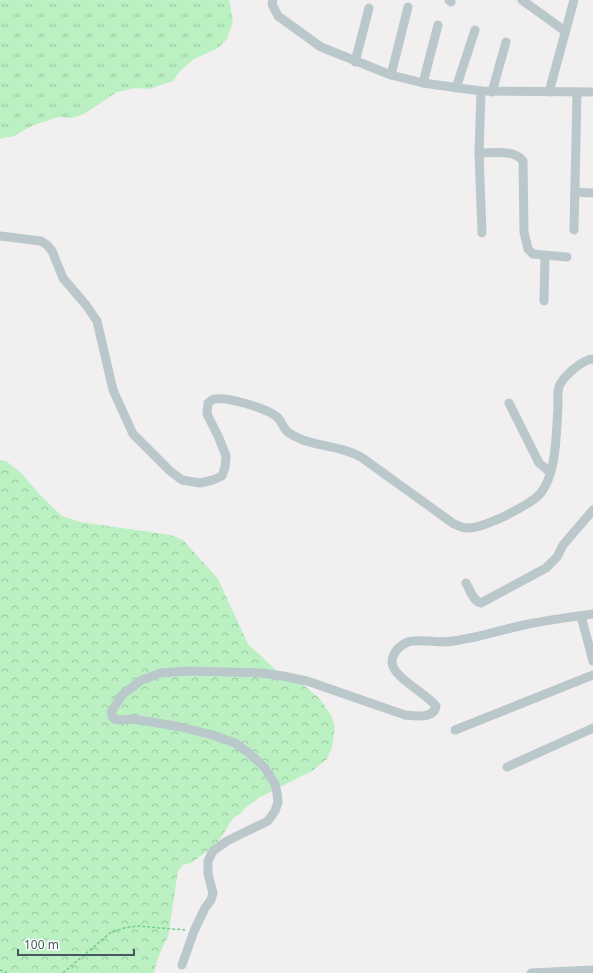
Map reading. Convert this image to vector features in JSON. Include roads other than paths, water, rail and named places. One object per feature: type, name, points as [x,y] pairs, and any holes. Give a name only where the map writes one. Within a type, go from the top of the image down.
[{"type":"street","points":[[272,0],[272,4],[278,16],[322,47],[355,62],[391,75],[423,83],[492,92],[593,92]]},
{"type":"street","points":[[522,0],[565,31]]},
{"type":"street","points":[[550,92],[574,0]]},
{"type":"street","points":[[391,75],[408,7]]},
{"type":"street","points":[[355,62],[369,8]]},
{"type":"street","points":[[423,83],[438,25]]},
{"type":"street","points":[[456,88],[475,30]]},
{"type":"street","points":[[492,92],[506,42]]},
{"type":"street","points":[[481,91],[479,153],[482,233]]},
{"type":"street","points":[[574,230],[577,92]]},
{"type":"street","points":[[479,153],[514,154],[520,156],[523,161],[525,241],[528,249],[533,254],[545,256],[568,256]]},
{"type":"street","points":[[575,192],[593,193]]},
{"type":"street","points":[[0,236],[41,241],[52,251],[63,278],[86,305],[97,321],[112,390],[133,434],[170,471],[182,480],[200,483],[222,476],[226,467],[226,456],[207,414],[208,403],[214,399],[229,400],[251,405],[276,416],[280,420],[285,430],[290,434],[304,440],[350,451],[361,457],[454,524],[465,528],[480,526],[504,516],[540,495],[548,482],[556,439],[558,387],[566,376],[579,365],[590,358],[593,358]]},
{"type":"street","points":[[544,301],[545,256]]},
{"type":"street","points":[[509,403],[539,463],[550,472]]},
{"type":"street","points":[[466,583],[475,600],[481,603],[546,568],[558,557],[563,546],[593,510]]},
{"type":"street","points":[[182,965],[194,930],[205,908],[211,900],[213,893],[208,874],[208,861],[213,851],[227,840],[268,822],[275,811],[278,802],[275,784],[265,768],[235,742],[176,726],[133,719],[120,720],[114,718],[111,712],[122,695],[142,680],[161,673],[188,671],[261,674],[283,676],[307,681],[405,715],[419,716],[433,713],[436,706],[422,692],[402,678],[395,671],[392,663],[393,654],[407,642],[415,640],[452,642],[493,634],[524,625],[593,614]]},
{"type":"street","points":[[580,616],[593,661]]},
{"type":"street","points":[[455,730],[593,675]]},
{"type":"street","points":[[507,767],[593,728]]},
{"type":"street","points":[[531,973],[593,970]]}]
